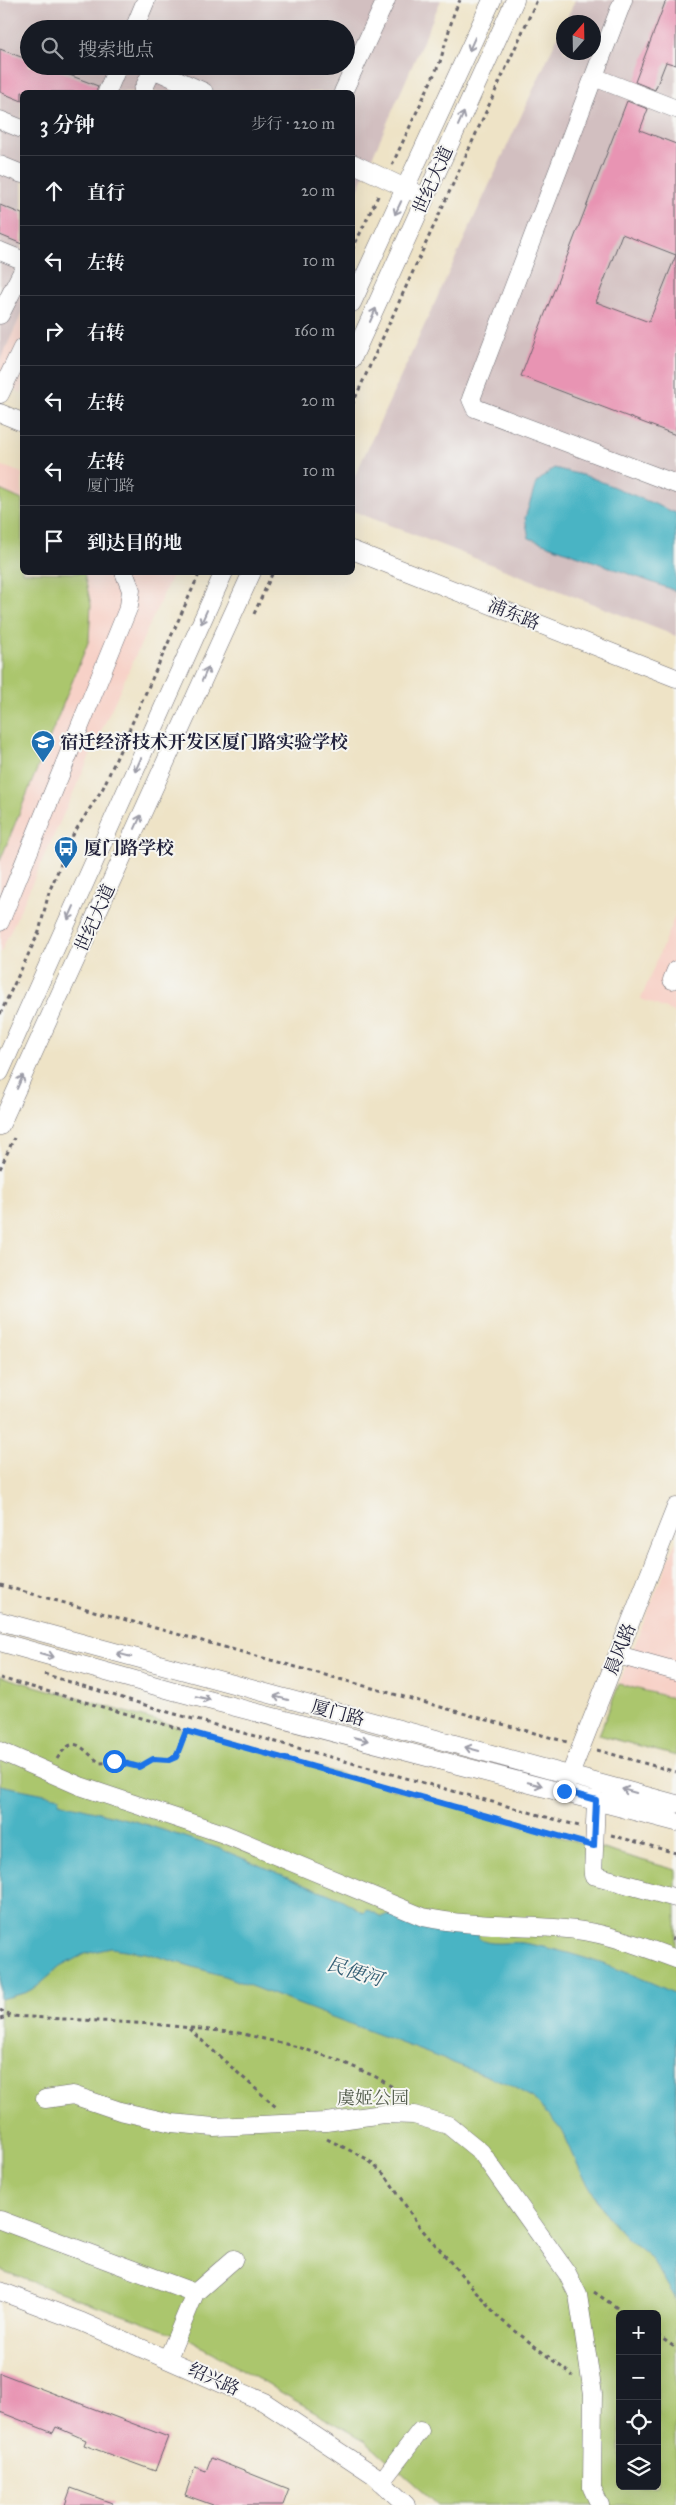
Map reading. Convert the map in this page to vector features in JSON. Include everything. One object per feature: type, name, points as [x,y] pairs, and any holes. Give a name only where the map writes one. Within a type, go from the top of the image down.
[{"type":"street","points":[[138,20],[146,0]]},
{"type":"street","points":[[355,66],[386,0]]},
{"type":"street","name":"世纪大道","points":[[355,297],[407,188],[492,0]]},
{"type":"street","name":"世纪大道","points":[[355,352],[515,0]]},
{"type":"street","points":[[623,0],[471,398],[475,408],[676,484]]},
{"type":"street","points":[[108,90],[114,75]]},
{"type":"street","points":[[144,90],[151,75]]},
{"type":"street","points":[[167,75],[200,90]]},
{"type":"street","points":[[344,90],[351,75]]},
{"type":"street","points":[[594,77],[676,109]]},
{"type":"street","points":[[0,120],[20,128]]},
{"type":"street","points":[[355,164],[425,197]]},
{"type":"street","points":[[0,165],[20,173]]},
{"type":"street","points":[[0,251],[20,259]]},
{"type":"street","points":[[0,315],[20,276]]},
{"type":"street","points":[[0,394],[18,367]]},
{"type":"street","points":[[0,413],[20,421]]},
{"type":"street","name":"浦东路","points":[[355,551],[676,678]]},
{"type":"street","points":[[0,922],[129,606],[131,590],[125,575]]},
{"type":"street","name":"世纪大道","points":[[0,1072],[223,575]]},
{"type":"street","name":"世纪大道","points":[[0,1126],[251,575]]},
{"type":"street","name":"晨风路","points":[[567,1783],[676,1507]]},
{"type":"street","name":"厦门路","points":[[0,1622],[567,1783],[596,1800],[676,1822]]},
{"type":"street","name":"厦门路","points":[[0,1642],[174,1691],[567,1783],[676,1804]]},
{"type":"street","points":[[618,1654],[676,1671]]},
{"type":"street","points":[[0,1751],[95,1791],[224,1834],[423,1917],[455,1924],[576,1930],[611,1937],[676,1959]]},
{"type":"street","points":[[596,1800],[593,1875],[676,1898]]},
{"type":"street","points":[[45,2099],[73,2095],[120,2111],[172,2123],[214,2127],[326,2122],[383,2114],[414,2115],[448,2125],[481,2152],[567,2274],[578,2295],[593,2394],[592,2488],[600,2505]]},
{"type":"street","points":[[0,2220],[195,2293]]},
{"type":"street","points":[[168,2358],[195,2293],[234,2260]]},
{"type":"street","name":"绍兴路","points":[[0,2291],[168,2358],[264,2402],[381,2482],[406,2505]]},
{"type":"street","points":[[381,2482],[420,2431]]},
{"type":"path","points":[[355,244],[440,62],[454,13],[460,0]]},
{"type":"path","points":[[355,398],[537,0]]},
{"type":"path","points":[[0,1014],[39,932],[49,892],[74,833],[103,788],[199,575]]},
{"type":"path","points":[[0,1585],[676,1772]]},
{"type":"path","points":[[37,1672],[594,1838]]},
{"type":"path","points":[[0,1678],[186,1731],[594,1838],[676,1853]]},
{"type":"path","points":[[50,1773],[59,1755],[74,1744],[82,1746],[100,1763],[114,1761],[139,1767],[153,1759],[169,1760],[176,1757],[186,1731]]},
{"type":"path","points":[[1,2011],[11,2016]]},
{"type":"path","points":[[0,2019],[11,2016],[152,2024],[239,2033],[298,2047],[338,2060],[376,2077],[414,2101]]},
{"type":"path","points":[[189,2029],[295,2124]]},
{"type":"path","points":[[322,2137],[367,2158],[386,2176],[419,2226],[500,2319],[593,2394]]},
{"type":"path","points":[[661,2338],[673,2346],[676,2343]]},
{"type":"shaded area","points":[[0,0],[441,0],[355,196],[355,90],[20,90],[20,317],[0,361]]},
{"type":"shaded area","points":[[575,0],[676,0],[676,636],[355,512],[355,476],[556,40],[556,60],[601,60],[601,15],[568,15]]},
{"type":"shaded area","points":[[20,317],[20,392],[0,384],[0,361]]},
{"type":"shaded area","name":"宿迁经济技术开发区厦门路实验学校","points":[[0,465],[20,472],[20,575],[172,575],[0,954]]},
{"type":"shaded area","points":[[676,913],[676,1013],[641,999]]},
{"type":"shaded area","points":[[676,1541],[676,1699],[619,1684]]},
{"type":"green space","points":[[0,490],[20,499],[20,575],[84,575],[91,605],[89,640],[0,861]]},
{"type":"green space","name":"虞姬公园","points":[[0,1676],[676,1870],[676,2505],[438,2505],[366,2441],[188,2339],[0,2270]]},
{"type":"green space","points":[[619,1684],[676,1699],[676,1756],[599,1735]]},
{"type":"water","points":[[554,468],[590,477],[676,513],[676,591],[529,538],[525,518],[536,483]]},
{"type":"water","name":"民便河","points":[[0,1785],[60,1797],[59,1802],[138,1822],[218,1848],[341,1899],[363,1912],[366,1909],[382,1917],[393,1913],[479,1932],[478,1938],[483,1941],[523,1943],[582,1957],[620,1970],[676,1994],[676,2299],[651,2258],[628,2239],[607,2216],[581,2172],[563,2132],[533,2098],[506,2083],[224,1976],[146,1953],[111,1948],[84,1954],[60,1967],[38,1986],[25,1993],[0,1999]]},
{"type":"building","points":[[666,0],[676,0],[676,65],[666,62],[655,90],[635,82]]},
{"type":"building","points":[[0,49],[20,57],[20,75],[69,75],[98,86],[97,90],[20,90],[20,100],[0,92]]},
{"type":"building","points":[[627,101],[648,109],[640,130],[676,144],[676,255],[676,435],[521,376]],"holes":[[[622,234],[676,255],[649,322],[596,302]]]},
{"type":"building","points":[[0,205],[20,213],[20,243],[0,235]]},
{"type":"building","points":[[0,2373],[168,2437],[155,2471],[84,2445],[86,2440],[56,2427],[53,2433],[0,2412]]},
{"type":"building","points":[[211,2458],[289,2489],[283,2505],[213,2505],[185,2495],[195,2467],[206,2471]]},
{"type":"building","points":[[71,2488],[112,2503],[112,2505],[65,2505]]},
{"type":"place","name":"宿迁经济技术开发区厦门路实验学校","points":[[43,763]]},
{"type":"place","name":"厦门路学校","points":[[66,869]]},
{"type":"route","points":[[114,1761],[126,1762],[139,1767],[153,1759],[169,1760],[176,1757],[180,1751],[186,1731],[594,1846],[596,1800],[564,1791]]}]
